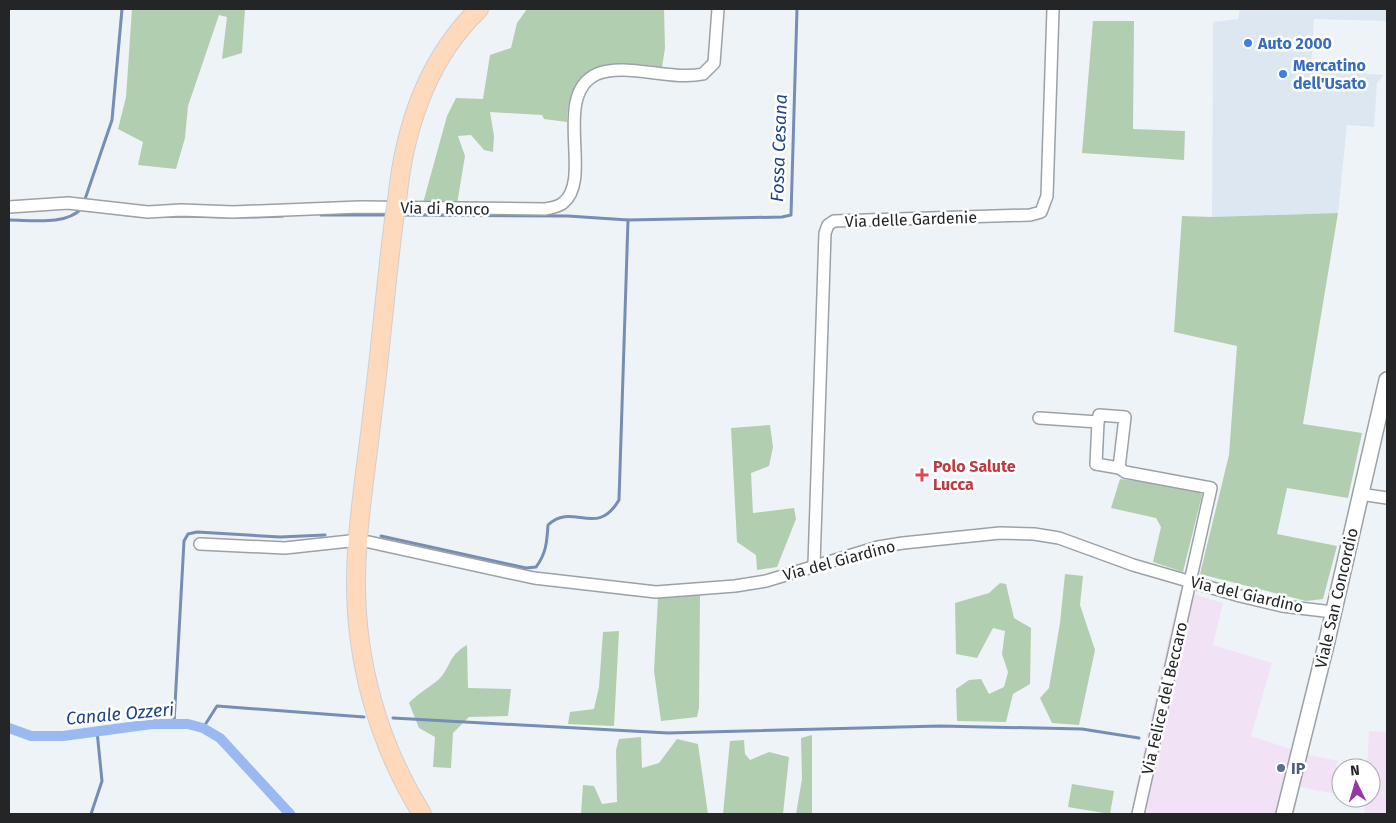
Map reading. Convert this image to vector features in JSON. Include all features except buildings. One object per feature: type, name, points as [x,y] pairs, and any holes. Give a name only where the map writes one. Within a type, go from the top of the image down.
[{"type":"main road","points":[[422,814],[391,757],[375,711],[366,677],[357,607],[360,533],[394,220],[407,137],[424,88],[441,55],[479,9]]},
{"type":"main road","name":"Viale San Concordio","points":[[1284,814],[1387,380]]},
{"type":"street","name":"Via di Ronco","points":[[9,207],[68,203],[148,212],[181,210],[233,212],[360,207],[527,210],[558,206],[570,194],[574,176],[575,104],[581,86],[596,74],[609,70],[683,76],[703,74],[714,63],[718,9]]},
{"type":"street","name":"Via delle Gardenie","points":[[814,565],[825,233],[828,225],[834,221],[1030,215],[1041,212],[1047,196],[1053,9]]},
{"type":"street","points":[[1120,468],[1125,417],[1098,415],[1096,464],[1120,468],[1125,472],[1211,488],[1191,581]]},
{"type":"street","points":[[1039,418],[1098,422]]},
{"type":"street","points":[[1360,494],[1387,498]]},
{"type":"street","name":"Via del Giardino","points":[[369,542],[534,578],[656,592],[743,585],[766,581],[878,547],[903,543],[1000,533],[1034,534],[1059,538],[1133,565],[1282,606],[1333,612]]},
{"type":"street","points":[[200,544],[285,548],[350,541]]},
{"type":"street","name":"Via Felice del Beccaro","points":[[1138,814],[1191,581]]},
{"type":"shaded area","points":[[1240,9],[1387,9],[1387,21],[1314,19],[1311,69],[1384,75],[1377,83],[1374,127],[1347,125],[1338,213],[1212,217],[1213,22],[1238,19]]},
{"type":"shaded area","points":[[1180,590],[1223,603],[1213,645],[1272,663],[1251,736],[1309,755],[1331,760],[1331,793],[1300,787],[1294,814],[1131,814],[1146,738]]},
{"type":"shaded area","points":[[1369,731],[1387,732],[1387,814],[1365,814],[1365,808],[1381,808],[1381,758],[1368,758]]},
{"type":"green space","points":[[132,9],[245,9],[242,53],[222,59],[227,17],[219,15],[188,106],[185,138],[176,169],[138,165],[143,142],[118,129],[126,97]]},
{"type":"green space","points":[[527,9],[664,9],[665,48],[662,67],[626,64],[596,68],[584,75],[575,86],[569,101],[567,122],[544,119],[542,115],[490,112],[494,136],[493,152],[484,150],[471,135],[458,136],[465,156],[457,204],[423,203],[447,116],[456,98],[483,99],[490,55],[511,48],[517,23]]},
{"type":"green space","points":[[1093,21],[1134,21],[1133,129],[1185,131],[1184,160],[1082,153]]},
{"type":"green space","points":[[1338,213],[1303,424],[1362,433],[1348,498],[1287,488],[1277,534],[1337,546],[1323,599],[1306,601],[1200,574],[1229,455],[1237,346],[1174,332],[1182,216],[1212,217]]},
{"type":"green space","points":[[770,425],[773,447],[769,466],[751,473],[753,513],[794,508],[796,519],[777,567],[757,570],[756,555],[737,542],[731,428]]},
{"type":"green space","points":[[1120,479],[1196,488],[1202,495],[1183,572],[1153,562],[1161,527],[1156,518],[1111,508]]},
{"type":"green space","points":[[1065,574],[1083,576],[1080,605],[1095,650],[1079,725],[1052,723],[1040,698],[1049,688],[1060,623]]},
{"type":"green space","points":[[1000,583],[1006,584],[1014,618],[1031,628],[1030,684],[1013,694],[1006,722],[957,721],[956,689],[969,680],[981,679],[989,694],[1004,687],[1008,672],[1002,654],[1005,631],[993,628],[977,658],[956,654],[955,603],[989,593]]},
{"type":"green space","points":[[700,595],[699,708],[697,717],[661,721],[654,671],[658,598]]},
{"type":"green space","points":[[619,631],[614,726],[568,724],[570,712],[594,709],[599,687],[603,632]]},
{"type":"green space","points":[[467,645],[468,688],[511,689],[508,716],[469,717],[453,733],[451,768],[433,767],[435,737],[419,728],[409,703],[437,681],[445,672],[452,658]]},
{"type":"green space","points":[[812,735],[812,814],[796,814],[802,779],[801,738]]},
{"type":"green space","points":[[641,737],[642,768],[659,763],[677,739],[698,744],[708,814],[581,814],[583,785],[594,786],[602,804],[617,802],[616,750],[619,739]]},
{"type":"green space","points":[[744,740],[745,754],[750,760],[769,752],[789,757],[783,814],[723,814],[730,741]]},
{"type":"green space","points":[[1072,784],[1114,791],[1110,814],[1068,807]]},
{"type":"waterway","points":[[9,220],[58,220],[75,214],[82,208],[112,120],[122,9]]},
{"type":"waterway","name":"Fossa Cesana","points":[[402,215],[568,216],[628,220],[782,217],[791,215],[797,9]]},
{"type":"waterway","points":[[120,214],[153,217],[283,216]]},
{"type":"waterway","points":[[321,215],[388,215]]},
{"type":"waterway","points":[[381,536],[526,568],[536,567],[545,548],[548,525],[566,516],[593,519],[602,517],[619,500],[628,220]]},
{"type":"waterway","points":[[174,723],[184,541],[188,534],[197,532],[280,537],[325,535]]},
{"type":"waterway","points":[[203,728],[217,706],[364,717]]},
{"type":"waterway","points":[[393,718],[668,733],[940,726],[1082,729],[1139,738]]},
{"type":"waterway","name":"Canale Ozzeri","points":[[9,728],[31,736],[63,736],[152,724],[188,724],[203,728],[220,738],[290,814]]},
{"type":"waterway","points":[[91,814],[102,781],[97,731]]},
{"type":"place","name":"Auto 2000","points":[[1248,43]]},
{"type":"place","name":"Mercatino dell'Usato","points":[[1283,74]]},
{"type":"place","name":"Polo Salute Lucca","points":[[922,475]]},
{"type":"place","name":"IP","points":[[1281,768]]}]
